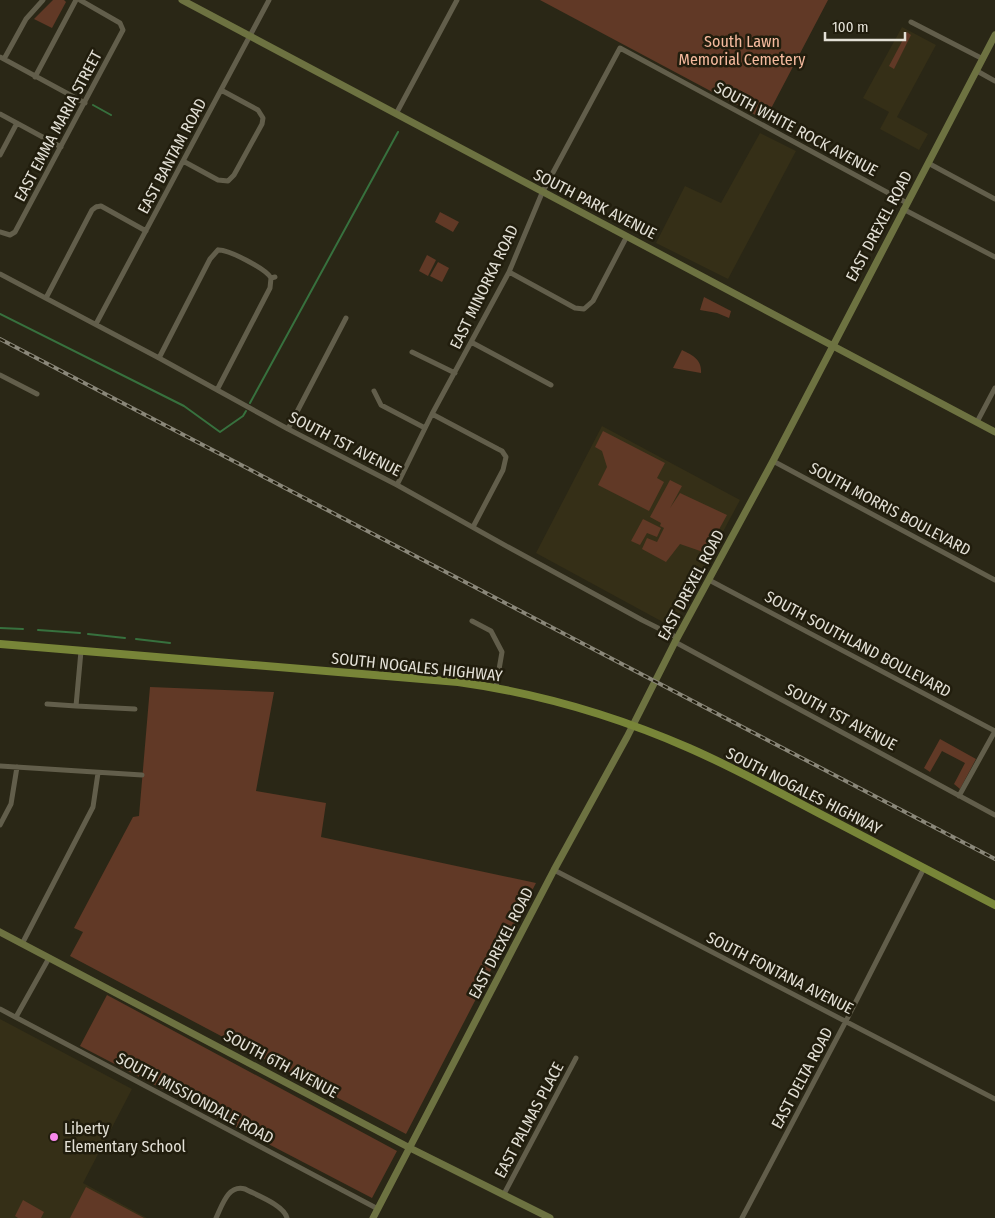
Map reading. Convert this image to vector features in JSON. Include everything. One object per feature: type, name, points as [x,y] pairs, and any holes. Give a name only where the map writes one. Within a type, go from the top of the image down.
[{"type":"main road","name":"SOUTH NOGALES HIGHWAY","points":[[0,644],[410,677],[496,687],[570,706],[644,730],[725,765],[995,905]]},
{"type":"street","points":[[43,0],[26,20],[2,58],[84,103]]},
{"type":"street","points":[[35,76],[78,0]]},
{"type":"street","name":"EAST EMMA MARIA STREET","points":[[0,232],[10,235],[15,232],[120,35],[122,26],[117,20],[78,0]]},
{"type":"street","name":"SOUTH PARK AVENUE","points":[[182,0],[542,192],[833,344],[995,432]]},
{"type":"street","name":"EAST BANTAM ROAD","points":[[96,324],[269,0]]},
{"type":"street","points":[[396,114],[457,0]]},
{"type":"street","points":[[911,22],[983,59]]},
{"type":"street","name":"EAST DREXEL ROAD","points":[[373,1218],[554,870],[633,727],[676,640],[773,461],[995,35]]},
{"type":"street","name":"EAST MINORKA ROAD","points":[[397,484],[432,414],[509,272],[542,192],[620,48]]},
{"type":"street","name":"SOUTH WHITE ROCK AVENUE","points":[[620,48],[995,257]]},
{"type":"street","points":[[977,72],[995,81]]},
{"type":"street","points":[[183,161],[218,180],[228,183],[239,167],[262,124],[264,116],[258,110],[221,90]]},
{"type":"street","points":[[0,114],[61,147]]},
{"type":"street","points":[[0,155],[17,123]]},
{"type":"street","points":[[928,163],[995,199]]},
{"type":"street","points":[[95,200],[96,207]]},
{"type":"street","points":[[46,298],[92,210],[96,207],[101,206],[146,231]]},
{"type":"street","points":[[509,272],[575,308],[585,311],[593,301],[627,236]]},
{"type":"street","points":[[159,358],[210,258],[217,248],[265,271],[273,277],[270,288],[216,390]]},
{"type":"street","name":"SOUTH 1ST AVENUE","points":[[0,274],[288,429],[397,484],[995,815]]},
{"type":"street","points":[[288,429],[346,318]]},
{"type":"street","points":[[471,342],[551,385]]},
{"type":"street","points":[[412,352],[455,372]]},
{"type":"street","points":[[0,374],[37,394]]},
{"type":"street","points":[[977,422],[995,388]]},
{"type":"street","points":[[374,391],[381,405],[425,428]]},
{"type":"street","points":[[432,414],[498,449],[507,457],[503,470],[473,527]]},
{"type":"street","name":"SOUTH MORRIS BOULEVARD","points":[[773,461],[995,580]]},
{"type":"street","name":"SOUTH SOUTHLAND BOULEVARD","points":[[709,580],[995,731]]},
{"type":"street","points":[[472,621],[492,632],[502,652],[496,687]]},
{"type":"street","points":[[76,706],[81,650]]},
{"type":"street","points":[[47,704],[135,710]]},
{"type":"street","points":[[959,796],[995,731]]},
{"type":"street","points":[[0,766],[142,775]]},
{"type":"street","points":[[0,825],[11,804],[17,767]]},
{"type":"street","points":[[22,944],[93,807],[98,773]]},
{"type":"street","name":"EAST DELTA ROAD","points":[[742,1218],[924,868]]},
{"type":"street","name":"SOUTH FONTANA AVENUE","points":[[554,870],[995,1099]]},
{"type":"street","name":"SOUTH 6TH AVENUE","points":[[0,932],[410,1148],[550,1218]]},
{"type":"street","points":[[16,1017],[48,958]]},
{"type":"street","name":"SOUTH MISSIONDALE ROAD","points":[[0,1009],[378,1210]]},
{"type":"street","name":"EAST PALMAS PLACE","points":[[504,1194],[576,1058]]},
{"type":"street","points":[[234,1181],[236,1188]]},
{"type":"street","points":[[216,1218],[230,1192],[236,1188],[244,1189],[281,1208],[288,1216]]},
{"type":"shaded area","points":[[902,27],[936,45],[897,117],[928,134],[919,150],[880,129],[889,112],[863,98]]},
{"type":"shaded area","points":[[760,133],[796,151],[728,279],[656,243],[685,186],[721,203]]},
{"type":"shaded area","points":[[602,426],[740,500],[672,627],[536,553]]},
{"type":"shaded area","name":"Liberty Elementary School","points":[[0,1019],[132,1089],[83,1183],[147,1218],[0,1218]]},
{"type":"green space","points":[[53,0],[64,0],[66,2],[52,28],[34,19]]},
{"type":"green space","name":"South Lawn Memorial Cemetery","points":[[540,0],[828,0],[765,120]]},
{"type":"green space","points":[[907,32],[911,35],[894,69],[889,66]]},
{"type":"green space","points":[[440,212],[459,222],[453,232],[435,222]]},
{"type":"green space","points":[[427,255],[436,260],[428,276],[419,271]]},
{"type":"green space","points":[[438,262],[449,268],[442,282],[430,276]]},
{"type":"green space","points":[[704,297],[731,311],[729,318],[717,313],[700,310]]},
{"type":"green space","points":[[682,350],[698,361],[701,373],[673,368]]},
{"type":"green space","points":[[603,431],[665,463],[657,478],[664,482],[649,511],[598,485],[607,467],[602,451],[595,447]]},
{"type":"green space","points":[[670,480],[682,486],[670,508],[680,493],[727,515],[706,553],[680,544],[666,562],[642,549],[647,538],[657,542],[664,528],[660,526],[661,523],[650,517]]},
{"type":"green space","points":[[643,519],[661,528],[657,537],[647,533],[640,545],[631,541]]},
{"type":"green space","points":[[150,687],[274,692],[256,791],[326,803],[321,837],[536,883],[406,1134],[70,956],[83,932],[74,928],[133,817],[139,816]]},
{"type":"green space","points":[[940,739],[976,759],[960,789],[954,784],[965,763],[942,751],[930,772],[924,768]]},
{"type":"green space","points":[[107,995],[397,1151],[372,1198],[80,1046]]},
{"type":"green space","points":[[86,1187],[144,1218],[70,1218]]},
{"type":"green space","points":[[23,1200],[44,1212],[41,1218],[18,1218],[15,1216]]},
{"type":"waterway","points":[[93,105],[111,115]]},
{"type":"waterway","points":[[250,403],[398,132]]},
{"type":"waterway","points":[[0,314],[184,406],[220,432],[243,416],[246,411]]},
{"type":"waterway","points":[[0,628],[23,629]]},
{"type":"waterway","points":[[38,630],[80,633]]},
{"type":"waterway","points":[[88,634],[125,638]]},
{"type":"waterway","points":[[136,639],[170,643]]},
{"type":"railway","points":[[0,339],[995,859]]},
{"type":"place","name":"Liberty Elementary School","points":[[54,1137]]}]
